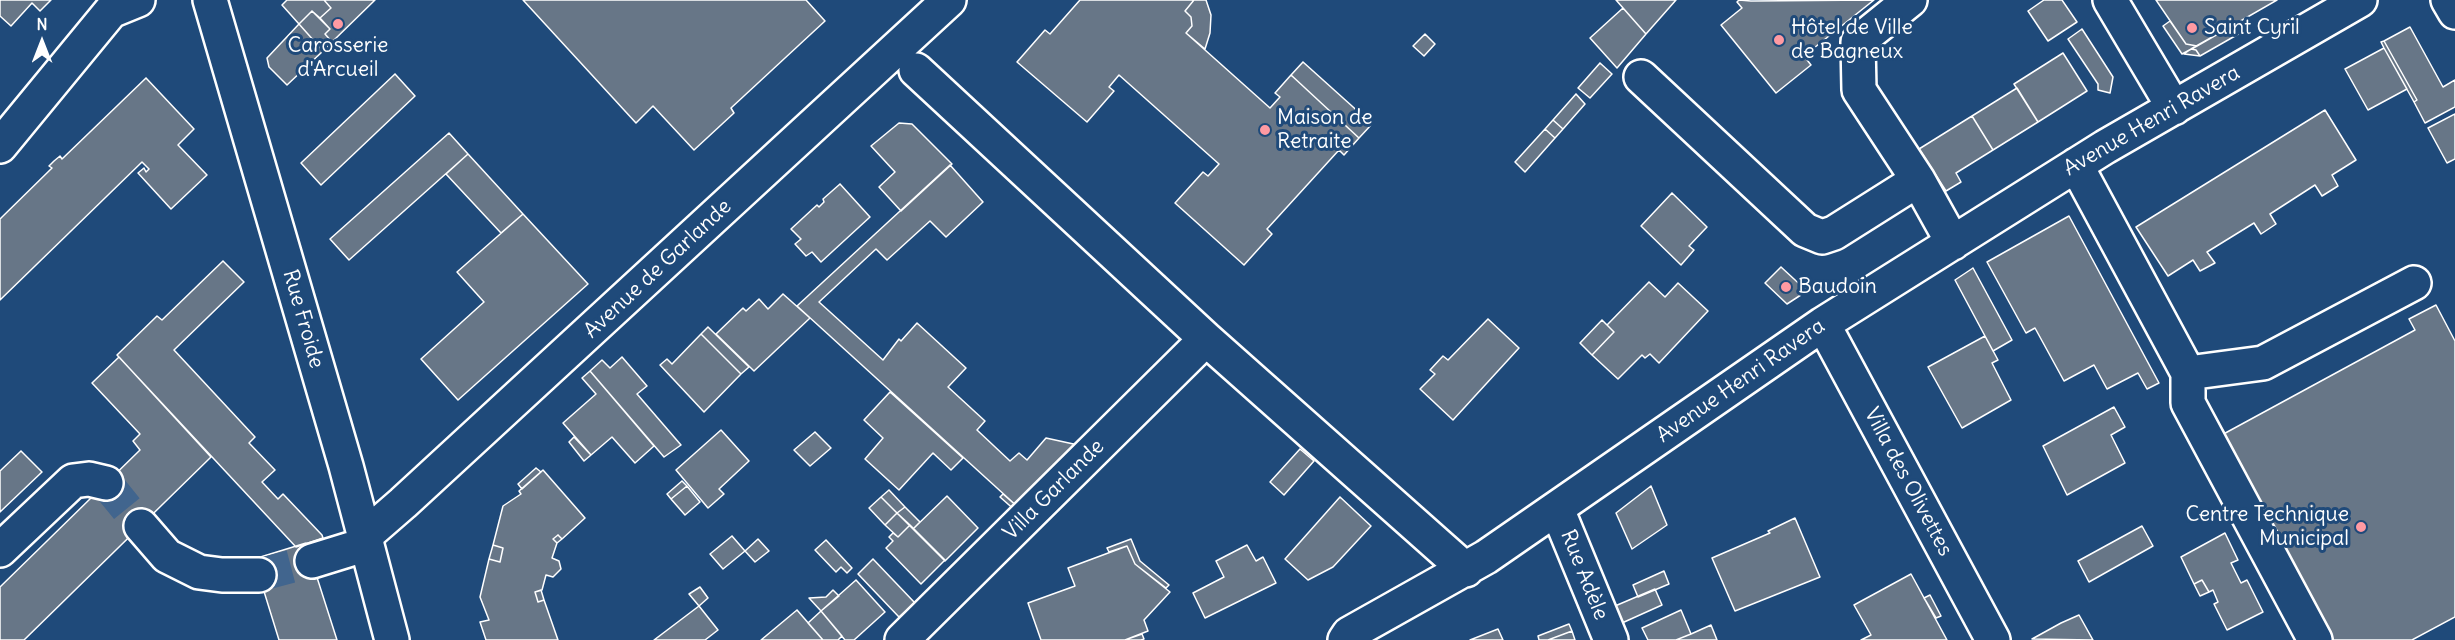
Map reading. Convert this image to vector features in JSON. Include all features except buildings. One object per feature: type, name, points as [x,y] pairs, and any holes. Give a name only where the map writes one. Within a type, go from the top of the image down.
[{"type":"street","points":[[0,146],[111,11],[138,0]]},
{"type":"street","name":"Rue Froide","points":[[210,0],[346,466],[392,640]]},
{"type":"street","name":"Avenue de Garlande","points":[[366,540],[950,0]]},
{"type":"street","points":[[1910,0],[1858,42],[1859,90],[1918,180],[1953,243]]},
{"type":"street","points":[[2110,0],[2174,108]]},
{"type":"street","name":"Avenue Henri Ravera","points":[[1344,638],[1466,570],[1823,324],[2076,165],[2361,0]]},
{"type":"street","points":[[2448,0],[2455,12]]},
{"type":"street","points":[[916,70],[1206,339],[1466,570]]},
{"type":"street","points":[[1641,77],[1805,230],[1822,237],[1834,233],[1918,180]]},
{"type":"street","points":[[2076,165],[2188,373],[2188,403],[2315,640]]},
{"type":"street","points":[[2188,373],[2263,363],[2414,283]]},
{"type":"street","name":"Villa des Olivettes","points":[[1823,324],[1993,640]]},
{"type":"street","name":"Villa Garlande","points":[[902,640],[1206,339]]},
{"type":"street","points":[[0,550],[73,481],[89,479],[106,483]]},
{"type":"street","name":"Rue Adèle","points":[[1557,509],[1611,640]]},
{"type":"street","points":[[141,526],[167,556],[198,572],[222,575],[259,575]]},
{"type":"street","points":[[312,561],[366,540]]},
{"type":"tunnel","points":[[106,483],[141,526]]},
{"type":"tunnel","points":[[259,575],[312,561]]},
{"type":"place","name":"Carosserie d'Arcueil","points":[[338,24]]},
{"type":"place","name":"Saint Cyril","points":[[2192,28]]},
{"type":"place","name":"Hôtel de Ville de Bagneux","points":[[1779,40]]},
{"type":"place","name":"Maison de Retraite","points":[[1265,130]]},
{"type":"place","name":"Baudoin","points":[[1786,287]]},
{"type":"place","name":"Centre Technique Municipal","points":[[2361,527]]}]
